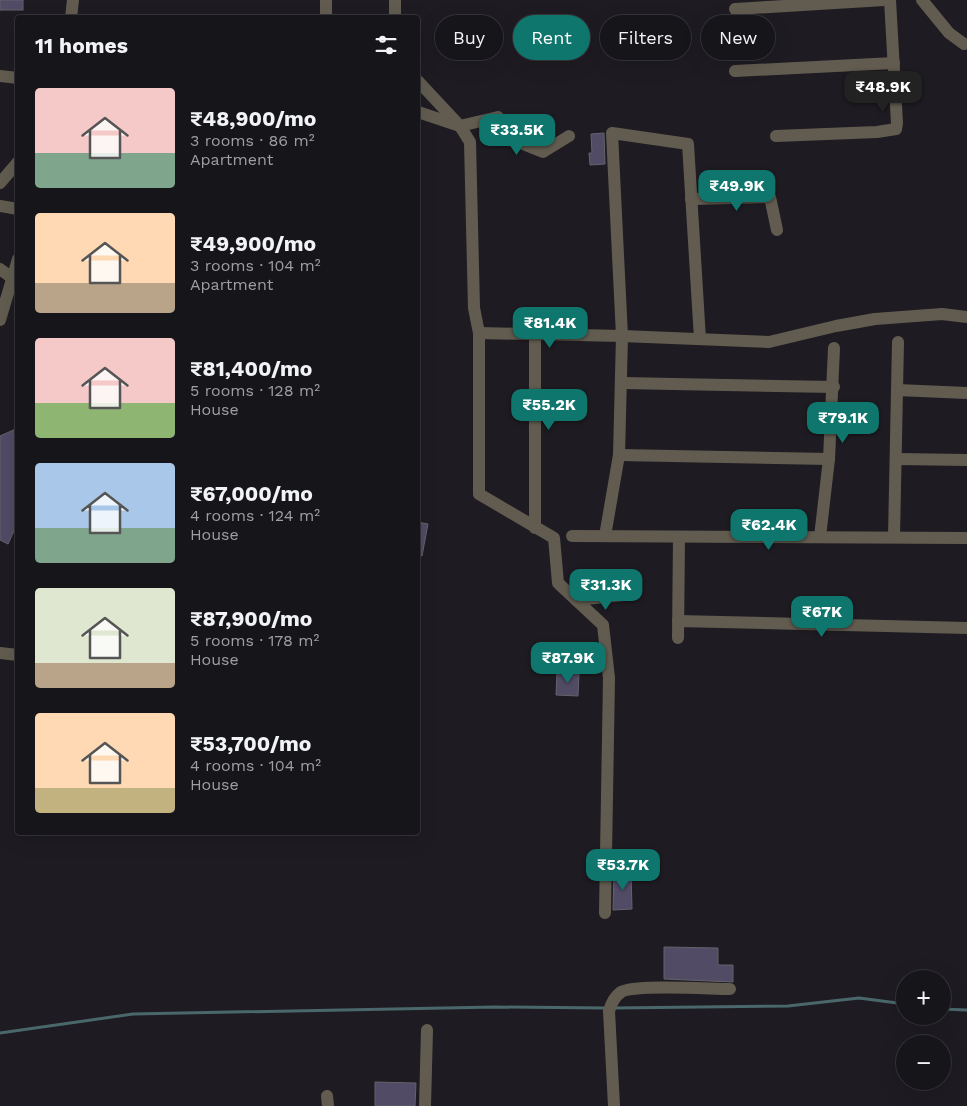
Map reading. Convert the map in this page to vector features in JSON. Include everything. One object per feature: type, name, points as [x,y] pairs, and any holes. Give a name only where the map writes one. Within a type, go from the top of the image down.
[{"type":"street","points":[[70,15],[73,0]]},
{"type":"street","points":[[326,0],[326,15]]},
{"type":"street","points":[[395,0],[395,15]]},
{"type":"street","points":[[735,9],[884,0]]},
{"type":"street","points":[[776,136],[877,132],[896,129],[890,0]]},
{"type":"street","points":[[922,0],[949,33],[964,44]]},
{"type":"street","points":[[735,71],[894,63]]},
{"type":"street","points":[[0,76],[15,78]]},
{"type":"street","points":[[420,83],[460,126],[470,142],[474,308],[479,333],[479,494],[554,538],[558,583],[603,625],[609,678],[605,913]]},
{"type":"street","points":[[420,113],[460,126],[498,117],[523,144],[543,152],[568,136]]},
{"type":"street","points":[[605,536],[619,455],[622,383],[622,336],[612,133],[688,144],[700,339]]},
{"type":"street","points":[[0,183],[15,166]]},
{"type":"street","points":[[691,199],[770,196],[777,230]]},
{"type":"street","points":[[0,206],[15,208]]},
{"type":"street","points":[[0,320],[15,268]]},
{"type":"street","points":[[0,269],[12,278]]},
{"type":"street","points":[[479,333],[769,342],[875,319],[942,314],[967,317]]},
{"type":"street","points":[[535,335],[535,528]]},
{"type":"street","points":[[894,537],[898,342]]},
{"type":"street","points":[[820,537],[834,387],[834,348]]},
{"type":"street","points":[[622,383],[834,387]]},
{"type":"street","points":[[897,390],[967,393]]},
{"type":"street","points":[[619,455],[828,459]]},
{"type":"street","points":[[896,459],[967,460]]},
{"type":"street","points":[[572,536],[967,538]]},
{"type":"street","points":[[678,638],[679,537]]},
{"type":"street","points":[[576,600],[633,594]]},
{"type":"street","points":[[678,621],[967,628]]},
{"type":"street","points":[[0,653],[15,655]]},
{"type":"street","points":[[614,1106],[610,1007],[622,991],[641,989],[730,989]]},
{"type":"street","points":[[425,1106],[427,1030]]},
{"type":"building","points":[[0,0],[23,0],[23,10],[0,10]]},
{"type":"building","points":[[604,133],[605,164],[590,165],[589,153],[592,153],[591,134]]},
{"type":"building","points":[[15,429],[15,529],[8,544],[0,540],[0,436]]},
{"type":"building","points":[[420,522],[428,524],[422,556],[420,556]]},
{"type":"building","points":[[557,673],[579,673],[578,696],[556,695]]},
{"type":"building","points":[[631,872],[632,909],[613,910],[614,873]]},
{"type":"building","points":[[664,947],[718,948],[718,965],[733,965],[733,982],[664,979]]},
{"type":"building","points":[[375,1082],[416,1083],[415,1106],[375,1106]]},
{"type":"waterway","points":[[614,1008],[788,1006],[859,998],[896,1003]]},
{"type":"waterway","points":[[0,1033],[133,1014],[495,1007],[605,1008]]},
{"type":"waterway","points":[[951,1009],[967,1010]]}]
